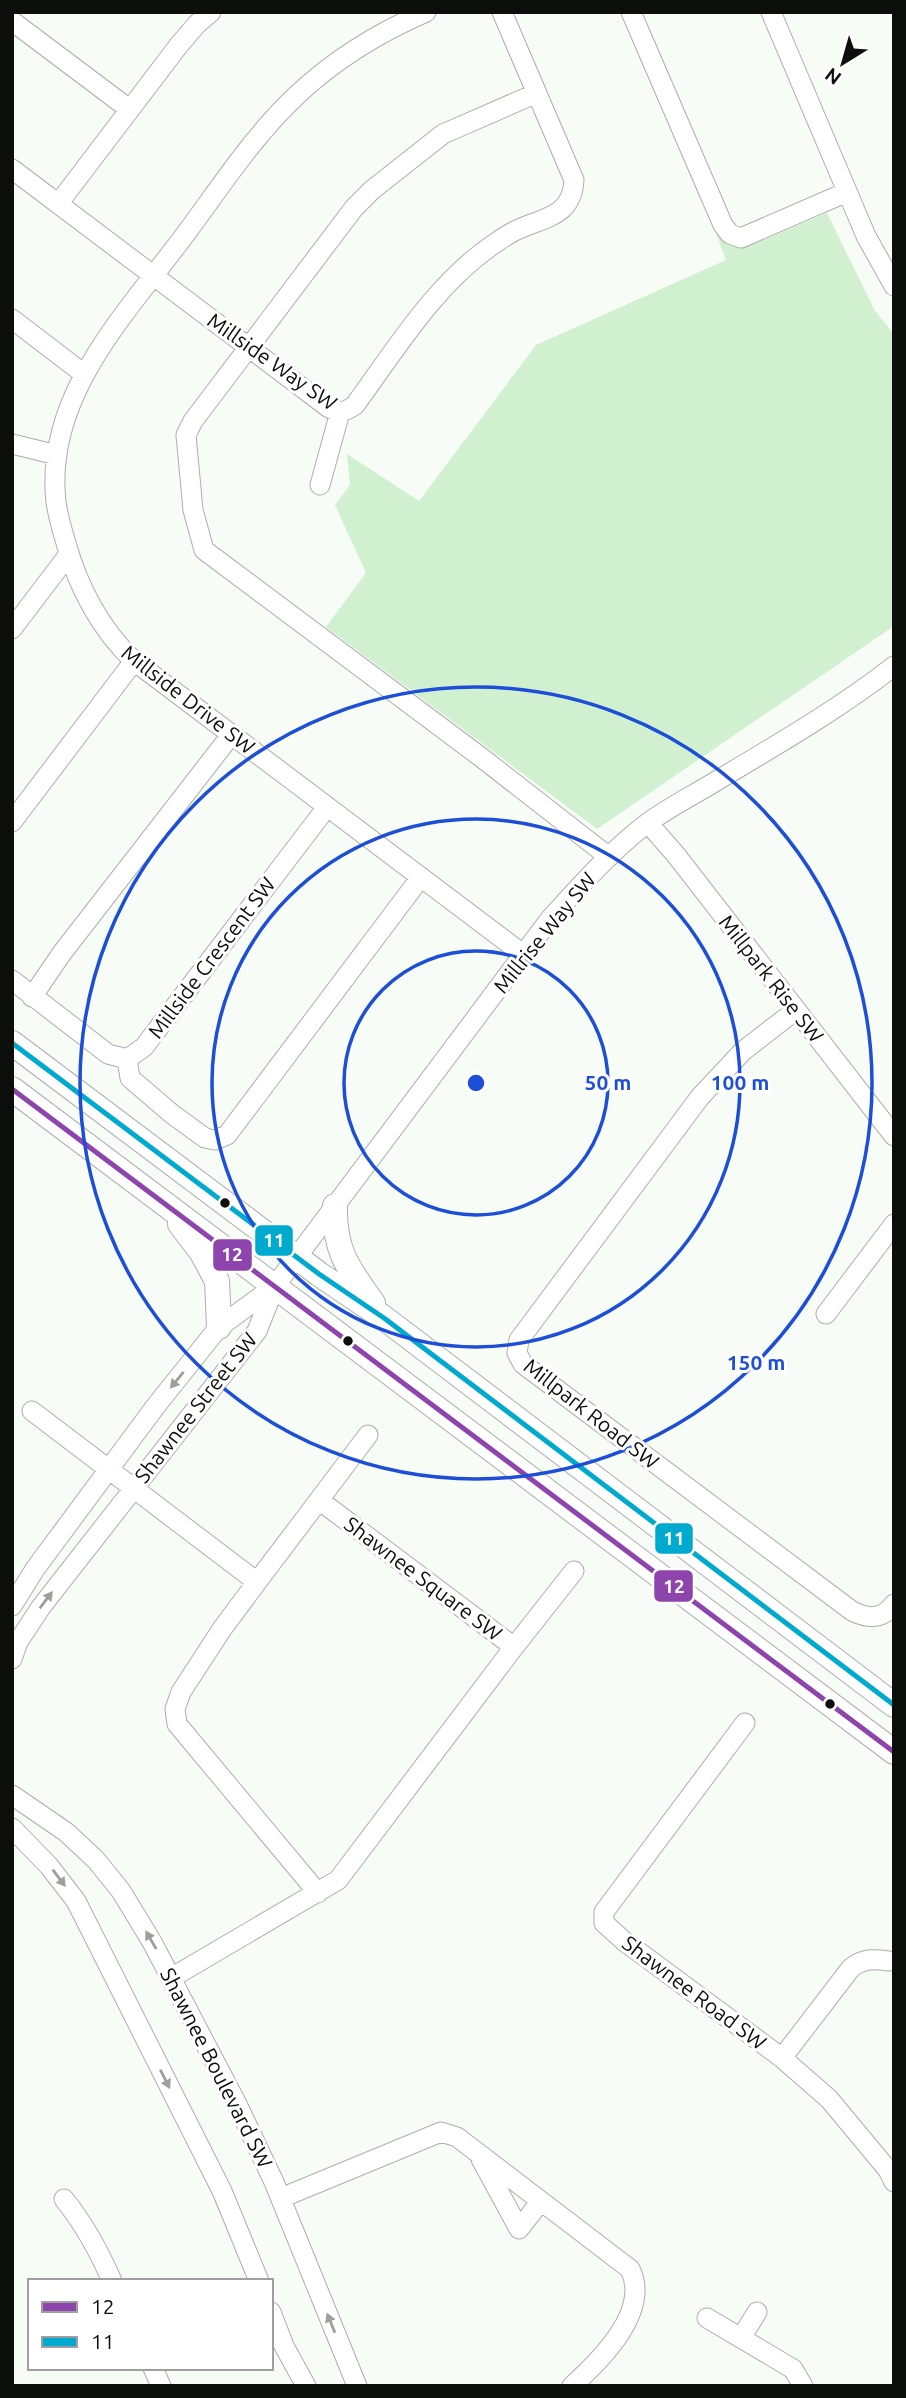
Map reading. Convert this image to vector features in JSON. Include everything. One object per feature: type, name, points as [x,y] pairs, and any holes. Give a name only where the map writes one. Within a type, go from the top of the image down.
[{"type":"main road","points":[[12,1043],[297,1257],[384,1318],[894,1705]]},
{"type":"main road","points":[[12,1089],[894,1752]]},
{"type":"main road","points":[[160,1199],[202,1253],[217,1281],[219,1327]]},
{"type":"main road","points":[[335,1206],[335,1224],[342,1257],[384,1318]]},
{"type":"street","points":[[58,204],[178,45],[211,12]]},
{"type":"street","name":"Millside Drive SW","points":[[426,12],[352,52],[297,94],[253,144],[104,343],[84,374],[62,430],[57,455],[56,501],[69,554],[83,590],[105,629],[120,648],[524,956]]},
{"type":"street","name":"Millside Way SW","points":[[12,169],[329,408],[347,411],[355,405],[438,293],[466,267],[516,230],[562,211],[573,192],[574,180],[502,12]]},
{"type":"street","points":[[631,12],[723,225],[730,234],[741,238],[847,192]]},
{"type":"street","points":[[771,12],[866,236],[894,286]]},
{"type":"street","points":[[12,21],[129,109]]},
{"type":"street","points":[[537,93],[443,134],[354,208],[193,421],[186,435],[194,510],[204,550],[482,758],[609,857]]},
{"type":"street","points":[[12,319],[84,374]]},
{"type":"street","points":[[320,485],[341,412]]},
{"type":"street","points":[[12,444],[57,455]]},
{"type":"street","points":[[12,629],[69,554]]},
{"type":"street","points":[[12,822],[134,661]]},
{"type":"street","name":"Millrise Way SW","points":[[275,1286],[550,919],[609,857],[648,823],[790,737],[894,666]]},
{"type":"street","points":[[32,997],[62,953],[231,734]]},
{"type":"street","name":"Millside Crescent SW","points":[[127,1059],[144,1047],[327,807]]},
{"type":"street","name":"Millpark Rise SW","points":[[648,823],[676,855],[894,1136]]},
{"type":"street","points":[[12,980],[108,1054],[127,1059],[130,1078],[172,1114],[205,1138],[215,1140],[227,1135],[421,877]]},
{"type":"street","name":"Millpark Road SW","points":[[796,1010],[743,1051],[700,1097],[519,1340],[517,1353],[523,1364],[852,1611],[874,1618],[894,1604]]},
{"type":"street","points":[[826,1314],[894,1224]]},
{"type":"street","name":"Shawnee Street SW","points":[[12,1606],[35,1569],[155,1407],[219,1327],[275,1286]]},
{"type":"street","name":"Shawnee Street SW","points":[[12,1659],[18,1642],[41,1607],[257,1331],[275,1286]]},
{"type":"street","points":[[32,1411],[257,1582]]},
{"type":"street","points":[[318,1893],[177,1724],[175,1709],[181,1692],[222,1629],[368,1435]]},
{"type":"street","name":"Shawnee Square SW","points":[[171,1978],[338,1880],[514,1647],[319,1500]]},
{"type":"street","points":[[514,1647],[574,1571]]},
{"type":"street","name":"Shawnee Road SW","points":[[746,1723],[604,1912],[604,1923],[624,1941],[782,2058],[829,2099],[888,2170],[894,2182]]},
{"type":"street","name":"Shawnee Boulevard SW","points":[[12,1795],[66,1832],[96,1860],[121,1891],[152,1942],[237,2104],[281,2198],[357,2386]]},
{"type":"street","points":[[12,1828],[49,1866],[76,1901],[222,2191],[258,2279]]},
{"type":"street","points":[[782,2058],[851,1968],[868,1959],[889,1961]]},
{"type":"street","points":[[281,2198],[441,2132],[457,2137],[631,2269],[636,2280],[631,2315],[594,2367],[572,2386]]},
{"type":"street","points":[[477,2152],[519,2229],[541,2201]]},
{"type":"street","points":[[64,2199],[99,2250],[111,2279]]},
{"type":"street","points":[[741,2338],[757,2312]]},
{"type":"street","points":[[273,2317],[306,2386]]},
{"type":"street","points":[[707,2318],[793,2369],[803,2386]]},
{"type":"street","points":[[154,2370],[161,2386]]},
{"type":"green space","points":[[827,213],[875,311],[894,334],[894,626],[597,829],[326,627],[366,573],[335,505],[350,485],[347,454],[419,501],[536,345],[726,260],[716,233],[744,248]]},
{"type":"transit line","name":"11","points":[[12,1043],[319,1274],[384,1318],[894,1705]]},
{"type":"transit line","name":"12","points":[[12,1089],[894,1752]]}]
